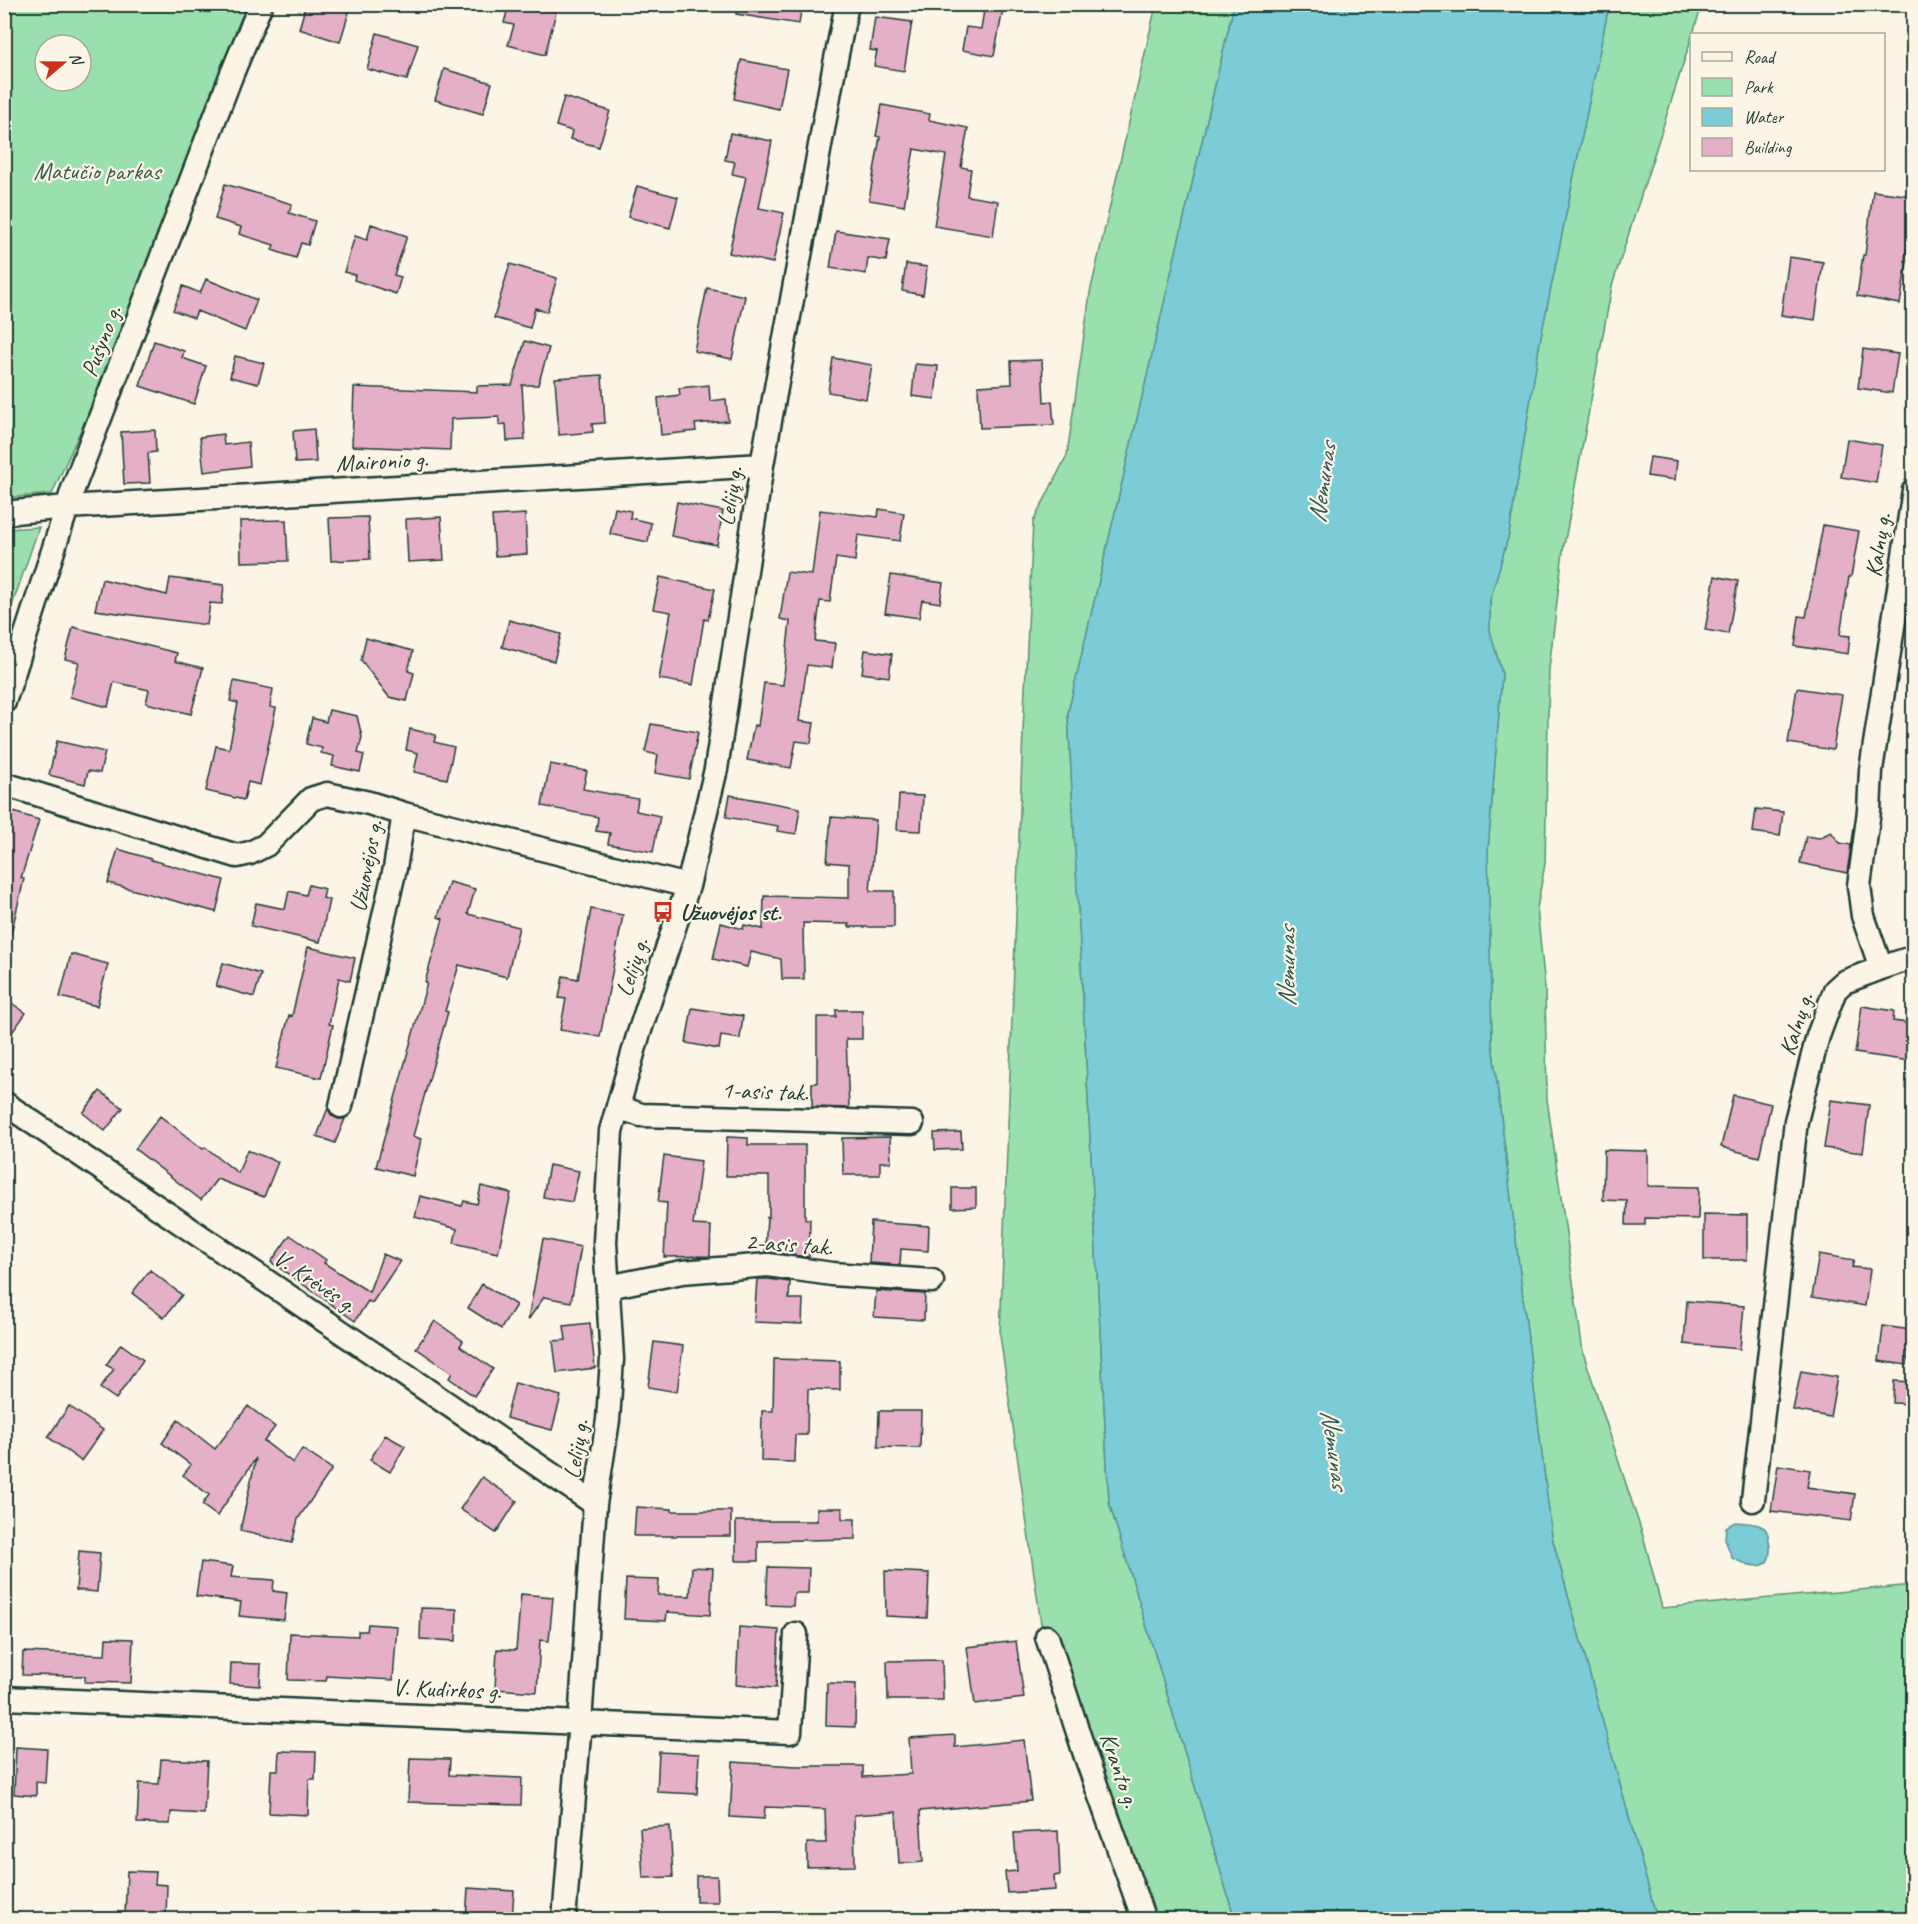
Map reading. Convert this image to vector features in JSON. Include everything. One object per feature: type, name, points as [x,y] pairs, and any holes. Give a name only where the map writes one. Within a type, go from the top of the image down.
[{"type":"street","name":"Pušyno g.","points":[[4,702],[67,507],[231,76],[261,4]]},
{"type":"street","name":"Lelijų g.","points":[[564,1920],[595,1504],[608,1420],[612,1359],[605,1242],[611,1131],[638,1036],[688,886],[716,769],[762,465],[847,4]]},
{"type":"street","name":"Maironio g.","points":[[4,513],[67,507],[762,465]]},
{"type":"street","name":"Kalnų g.","points":[[1753,1500],[1796,1121],[1818,1036],[1835,990],[1844,982],[1881,968],[1863,916],[1859,886],[1869,810],[1871,770],[1911,528],[1914,490]]},
{"type":"street","name":"Užuovėjos g.","points":[[4,784],[237,856],[250,853],[266,845],[311,799],[327,794],[369,803],[404,814],[395,868],[341,1106]]},
{"type":"street","points":[[404,814],[688,886]]},
{"type":"street","points":[[1881,968],[1914,957]]},
{"type":"street","name":"V. Krėvės g.","points":[[4,1103],[595,1504]]},
{"type":"street","name":"1-asis tak.","points":[[618,1107],[641,1114],[912,1123]]},
{"type":"street","name":"2-asis tak.","points":[[608,1287],[682,1272],[768,1265],[832,1275],[932,1281]]},
{"type":"street","name":"V. Kudirkos g.","points":[[4,1698],[790,1732],[796,1634]]},
{"type":"street","name":"Kranto g.","points":[[1047,1637],[1086,1757],[1144,1920]]},
{"type":"green space","name":"Matučio parkas","points":[[5,5],[272,5],[52,494],[5,498]]},
{"type":"green space","points":[[1156,5],[1234,5],[1068,713],[1109,1502],[1235,1919],[1133,1919],[1045,1652],[1000,1335],[1033,522],[1067,455],[1090,293]]},
{"type":"green space","points":[[1609,5],[1702,5],[1693,33],[1690,33],[1690,42],[1612,286],[1563,551],[1549,669],[1545,864],[1537,908],[1545,988],[1547,1099],[1583,1352],[1644,1539],[1662,1608],[1913,1585],[1913,1919],[1657,1919],[1552,1537],[1492,1043],[1488,850],[1502,674],[1490,631],[1490,600],[1509,534],[1540,341]]},
{"type":"green space","points":[[39,527],[5,626],[5,529]]},
{"type":"water","name":"Nemunas","points":[[1234,5],[1609,5],[1540,341],[1509,534],[1490,600],[1490,631],[1502,674],[1488,850],[1492,1043],[1552,1537],[1657,1919],[1235,1919],[1109,1502],[1068,713]]},
{"type":"water","points":[[1735,1522],[1757,1525],[1766,1530],[1770,1551],[1766,1563],[1755,1566],[1732,1558],[1725,1539],[1726,1527]]},
{"type":"building","points":[[306,4],[334,4],[350,9],[340,42],[299,29]]},
{"type":"building","points":[[509,4],[546,4],[545,8],[556,12],[545,55],[508,45],[514,25],[504,23]]},
{"type":"building","points":[[737,4],[802,4],[799,24],[736,14]]},
{"type":"building","points":[[985,4],[1004,4],[994,56],[962,50],[966,27],[981,29]]},
{"type":"building","points":[[875,17],[912,22],[904,71],[874,66],[877,51],[870,50]]},
{"type":"building","points":[[377,33],[418,45],[407,80],[367,69]]},
{"type":"building","points":[[741,60],[787,69],[779,109],[734,99]]},
{"type":"building","points":[[444,69],[492,83],[483,114],[435,100]]},
{"type":"building","points":[[564,97],[610,111],[599,147],[570,139],[572,131],[556,126]]},
{"type":"building","points":[[882,105],[930,114],[929,120],[968,128],[961,167],[971,169],[967,196],[998,201],[993,236],[934,226],[946,155],[914,149],[904,206],[869,200],[880,137],[876,136]]},
{"type":"building","points":[[730,133],[772,141],[759,208],[784,213],[773,263],[729,253],[746,177],[732,174],[735,162],[725,160]]},
{"type":"building","points":[[225,184],[292,204],[289,213],[315,221],[308,245],[301,243],[296,258],[272,250],[274,245],[239,234],[241,227],[215,219]]},
{"type":"building","points":[[637,186],[678,197],[670,228],[628,217]]},
{"type":"building","points":[[1873,191],[1913,196],[1905,262],[1907,262],[1900,304],[1857,296]]},
{"type":"building","points":[[371,224],[407,236],[394,275],[401,277],[396,294],[354,280],[355,275],[344,272],[355,236],[367,240]]},
{"type":"building","points":[[836,231],[890,239],[886,261],[868,258],[866,274],[830,268]]},
{"type":"building","points":[[1789,257],[1823,262],[1815,320],[1781,315]]},
{"type":"building","points":[[510,264],[557,278],[547,312],[535,308],[530,328],[494,318]]},
{"type":"building","points":[[906,264],[927,267],[923,295],[902,291]]},
{"type":"building","points":[[206,279],[257,300],[245,331],[197,311],[194,318],[173,310],[183,286],[200,293]]},
{"type":"building","points":[[707,288],[745,296],[732,359],[694,351]]},
{"type":"building","points":[[154,341],[184,351],[182,358],[206,366],[194,404],[140,386]]},
{"type":"building","points":[[525,341],[549,348],[538,385],[522,385],[525,440],[507,441],[506,424],[499,425],[499,417],[451,419],[450,450],[352,446],[354,387],[477,392],[477,386],[512,385]]},
{"type":"building","points":[[1863,349],[1898,354],[1892,393],[1858,388]]},
{"type":"building","points":[[235,356],[264,363],[258,384],[230,377]]},
{"type":"building","points":[[833,358],[872,365],[866,399],[828,392]]},
{"type":"building","points":[[1042,360],[1044,402],[1052,401],[1054,425],[980,428],[978,386],[1012,384],[1011,361]]},
{"type":"building","points":[[915,364],[938,366],[935,399],[912,396]]},
{"type":"building","points":[[602,375],[605,423],[592,424],[593,432],[559,435],[555,378]]},
{"type":"building","points":[[709,385],[710,401],[726,399],[728,421],[695,424],[696,431],[661,435],[658,398],[680,395],[679,388]]},
{"type":"building","points":[[314,429],[316,462],[295,463],[293,431]]},
{"type":"building","points":[[155,430],[156,452],[148,453],[150,483],[124,484],[121,432]]},
{"type":"building","points":[[223,434],[224,445],[248,442],[250,466],[204,472],[200,437]]},
{"type":"building","points":[[1847,439],[1882,445],[1876,483],[1841,477]]},
{"type":"building","points":[[1650,457],[1677,461],[1675,480],[1647,476]]},
{"type":"building","points":[[677,502],[723,511],[717,545],[671,536]]},
{"type":"building","points":[[615,508],[631,511],[630,518],[651,523],[648,542],[610,534]]},
{"type":"building","points":[[879,509],[904,513],[900,541],[858,535],[855,561],[836,558],[830,602],[820,601],[815,641],[835,643],[832,668],[807,665],[799,721],[814,723],[811,743],[796,741],[791,768],[747,760],[754,725],[758,726],[764,683],[783,685],[790,621],[780,619],[787,572],[812,575],[820,510],[878,517]]},
{"type":"building","points":[[525,514],[527,554],[495,556],[492,516]]},
{"type":"building","points":[[368,517],[370,559],[331,561],[329,518]]},
{"type":"building","points":[[441,517],[444,560],[408,562],[406,519]]},
{"type":"building","points":[[286,520],[288,561],[241,562],[240,521]]},
{"type":"building","points":[[1823,525],[1859,531],[1840,635],[1850,636],[1848,654],[1795,646],[1799,616],[1806,617]]},
{"type":"building","points":[[891,575],[943,583],[940,603],[922,600],[919,618],[885,613]]},
{"type":"building","points":[[1715,576],[1738,581],[1728,634],[1705,630]]},
{"type":"building","points":[[660,577],[715,589],[708,620],[704,619],[693,685],[659,679],[671,612],[653,609]]},
{"type":"building","points":[[170,578],[224,585],[222,604],[210,603],[207,625],[95,610],[102,579],[167,595]]},
{"type":"building","points":[[509,620],[561,634],[554,661],[502,647]]},
{"type":"building","points":[[73,627],[177,653],[175,661],[203,668],[191,714],[146,703],[149,690],[114,682],[108,707],[70,697],[79,662],[65,659]]},
{"type":"building","points":[[366,638],[413,651],[408,671],[414,673],[407,701],[389,697],[361,660]]},
{"type":"building","points":[[865,650],[892,654],[889,677],[862,673]]},
{"type":"building","points":[[234,681],[273,689],[270,707],[276,708],[260,785],[248,782],[244,800],[206,791],[216,746],[229,749],[238,703],[230,701]]},
{"type":"building","points":[[1797,688],[1842,695],[1833,750],[1788,743]]},
{"type":"building","points":[[329,710],[357,716],[362,737],[358,753],[364,755],[360,772],[332,766],[334,756],[321,753],[322,748],[306,744],[312,718],[326,722]]},
{"type":"building","points":[[651,724],[698,732],[689,779],[655,773],[658,755],[645,752]]},
{"type":"building","points":[[410,729],[436,735],[434,742],[454,747],[447,779],[414,772],[418,753],[406,750]]},
{"type":"building","points":[[57,741],[105,752],[100,773],[88,771],[85,784],[49,775]]},
{"type":"building","points":[[550,764],[587,771],[583,789],[638,799],[636,811],[660,816],[653,852],[608,844],[610,833],[596,831],[598,817],[542,806]]},
{"type":"building","points":[[730,795],[800,808],[796,834],[777,831],[778,826],[726,817]]},
{"type":"building","points":[[899,795],[923,796],[921,831],[897,830]]},
{"type":"building","points":[[4,809],[39,820],[21,878],[24,879],[11,934],[4,933]]},
{"type":"building","points":[[1756,809],[1783,812],[1780,836],[1753,832]]},
{"type":"building","points":[[831,817],[876,820],[870,891],[894,891],[894,927],[849,927],[849,924],[803,923],[804,979],[782,979],[781,959],[751,952],[747,967],[713,959],[721,923],[743,929],[744,925],[763,929],[764,896],[849,898],[849,864],[827,862]]},
{"type":"building","points":[[1831,832],[1840,843],[1851,845],[1847,873],[1800,863],[1806,836],[1819,838]]},
{"type":"building","points":[[118,849],[224,880],[216,912],[108,883]]},
{"type":"building","points":[[449,882],[475,889],[468,914],[519,927],[507,977],[459,965],[413,1136],[421,1139],[413,1176],[376,1167],[427,983],[425,982],[443,919],[438,917]]},
{"type":"building","points":[[309,885],[325,889],[323,898],[329,900],[320,942],[251,926],[256,903],[285,909],[289,891],[306,895]]},
{"type":"building","points":[[591,909],[623,915],[600,1037],[560,1030],[566,999],[559,998],[563,976],[578,979]]},
{"type":"building","points":[[308,947],[355,958],[350,981],[339,978],[329,1024],[333,1025],[321,1078],[276,1068],[289,1015],[292,1016]]},
{"type":"building","points":[[71,954],[108,964],[97,1006],[60,997]]},
{"type":"building","points":[[223,963],[261,974],[254,997],[216,986]]},
{"type":"building","points":[[4,998],[26,1013],[4,1044]]},
{"type":"building","points":[[1862,1006],[1894,1011],[1893,1021],[1914,1024],[1909,1061],[1855,1053]]},
{"type":"building","points":[[692,1008],[743,1016],[740,1039],[721,1036],[719,1049],[686,1043]]},
{"type":"building","points":[[836,1010],[862,1010],[862,1039],[846,1039],[849,1108],[812,1107],[812,1083],[817,1083],[817,1017],[836,1017]]},
{"type":"building","points":[[100,1091],[123,1108],[105,1131],[83,1113]]},
{"type":"building","points":[[1733,1095],[1771,1104],[1759,1157],[1721,1147]]},
{"type":"building","points":[[1831,1100],[1869,1105],[1863,1153],[1824,1148]]},
{"type":"building","points":[[328,1108],[332,1116],[345,1119],[335,1143],[317,1136]]},
{"type":"building","points":[[160,1116],[238,1173],[247,1150],[278,1162],[264,1197],[217,1179],[201,1200],[135,1149]]},
{"type":"building","points":[[961,1132],[962,1149],[935,1150],[934,1133]]},
{"type":"building","points":[[727,1137],[748,1138],[748,1145],[805,1145],[805,1219],[810,1219],[809,1257],[765,1252],[767,1217],[769,1217],[769,1176],[726,1176]]},
{"type":"building","points":[[890,1137],[891,1162],[880,1162],[880,1175],[843,1175],[842,1138]]},
{"type":"building","points":[[1604,1150],[1648,1151],[1648,1186],[1699,1187],[1698,1219],[1645,1218],[1645,1225],[1626,1225],[1627,1201],[1603,1200]]},
{"type":"building","points":[[664,1156],[701,1161],[693,1225],[711,1226],[710,1256],[664,1257],[667,1203],[658,1202]]},
{"type":"building","points":[[549,1165],[579,1171],[572,1202],[543,1197]]},
{"type":"building","points":[[481,1186],[511,1193],[498,1253],[454,1243],[457,1229],[415,1217],[420,1196],[462,1206],[464,1201],[477,1204]]},
{"type":"building","points":[[952,1188],[976,1188],[976,1207],[952,1208]]},
{"type":"building","points":[[1704,1214],[1747,1215],[1747,1260],[1704,1260]]},
{"type":"building","points":[[871,1222],[929,1226],[928,1251],[901,1249],[900,1265],[869,1263]]},
{"type":"building","points":[[290,1235],[326,1260],[324,1263],[369,1292],[383,1254],[400,1261],[372,1303],[368,1301],[355,1321],[271,1262]]},
{"type":"building","points":[[543,1239],[581,1247],[571,1302],[544,1297],[528,1320]]},
{"type":"building","points":[[1819,1254],[1854,1260],[1852,1267],[1870,1269],[1865,1306],[1812,1297]]},
{"type":"building","points":[[150,1270],[182,1295],[164,1318],[132,1293]]},
{"type":"building","points":[[757,1279],[790,1282],[789,1299],[803,1299],[802,1324],[754,1322]]},
{"type":"building","points":[[482,1284],[516,1305],[501,1329],[468,1308]]},
{"type":"building","points":[[876,1291],[925,1294],[924,1320],[874,1317]]},
{"type":"building","points":[[1687,1301],[1744,1306],[1740,1349],[1684,1344]]},
{"type":"building","points":[[435,1321],[463,1341],[460,1346],[493,1369],[474,1396],[449,1378],[452,1373],[416,1348]]},
{"type":"building","points":[[590,1323],[595,1368],[557,1373],[553,1341],[566,1340],[564,1326]]},
{"type":"building","points":[[1883,1326],[1911,1330],[1907,1365],[1879,1361]]},
{"type":"building","points":[[654,1342],[683,1346],[677,1392],[648,1387]]},
{"type":"building","points":[[121,1344],[143,1360],[116,1399],[100,1388],[114,1369],[106,1365]]},
{"type":"building","points":[[774,1359],[840,1361],[840,1390],[808,1389],[807,1435],[795,1435],[794,1462],[761,1461],[762,1411],[773,1411]]},
{"type":"building","points":[[1801,1371],[1837,1377],[1830,1417],[1793,1410]]},
{"type":"building","points":[[1894,1381],[1913,1382],[1912,1404],[1893,1403]]},
{"type":"building","points":[[515,1383],[561,1396],[552,1430],[506,1418]]},
{"type":"building","points":[[69,1406],[103,1430],[81,1461],[48,1437]]},
{"type":"building","points":[[248,1406],[275,1427],[264,1441],[293,1463],[302,1449],[332,1469],[298,1519],[292,1543],[240,1531],[256,1458],[217,1516],[202,1505],[209,1495],[183,1475],[191,1465],[162,1443],[178,1420],[215,1449]]},
{"type":"building","points":[[879,1411],[921,1411],[920,1448],[878,1447]]},
{"type":"building","points":[[385,1435],[405,1446],[390,1472],[370,1460]]},
{"type":"building","points":[[1778,1465],[1810,1470],[1807,1487],[1855,1494],[1851,1521],[1771,1511]]},
{"type":"building","points":[[482,1477],[517,1501],[496,1533],[460,1509]]},
{"type":"building","points":[[636,1507],[672,1509],[672,1511],[731,1511],[731,1536],[634,1536]]},
{"type":"building","points":[[817,1508],[842,1508],[842,1519],[855,1519],[855,1539],[758,1541],[758,1561],[736,1561],[736,1521],[817,1521]]},
{"type":"building","points":[[79,1551],[100,1553],[97,1592],[76,1590]]},
{"type":"building","points":[[201,1562],[233,1566],[231,1577],[274,1580],[273,1591],[287,1593],[284,1620],[239,1616],[241,1602],[196,1596]]},
{"type":"building","points":[[692,1567],[713,1568],[710,1615],[667,1612],[666,1621],[624,1619],[626,1579],[659,1580],[658,1595],[690,1596]]},
{"type":"building","points":[[768,1567],[809,1568],[808,1593],[794,1593],[793,1606],[766,1605]]},
{"type":"building","points":[[885,1571],[929,1573],[927,1618],[886,1616]]},
{"type":"building","points":[[521,1594],[553,1597],[549,1641],[540,1640],[537,1692],[495,1689],[497,1649],[516,1650]]},
{"type":"building","points":[[421,1608],[457,1609],[456,1641],[420,1639]]},
{"type":"building","points":[[368,1624],[397,1626],[393,1680],[327,1676],[326,1681],[288,1680],[290,1633],[358,1636],[358,1631],[367,1631]]},
{"type":"building","points":[[739,1627],[779,1630],[776,1688],[736,1685]]},
{"type":"building","points":[[106,1638],[133,1639],[131,1683],[85,1682],[85,1676],[22,1675],[23,1652],[105,1655]]},
{"type":"building","points":[[1016,1641],[1024,1698],[975,1704],[967,1647]]},
{"type":"building","points":[[942,1660],[943,1700],[888,1700],[887,1661]]},
{"type":"building","points":[[231,1663],[261,1664],[260,1686],[230,1684]]},
{"type":"building","points":[[827,1683],[856,1684],[855,1727],[826,1726]]},
{"type":"building","points":[[955,1735],[955,1747],[1024,1740],[1031,1801],[920,1811],[923,1862],[899,1864],[896,1812],[854,1815],[855,1866],[807,1867],[807,1843],[826,1843],[825,1809],[765,1807],[764,1819],[730,1817],[733,1762],[796,1766],[863,1766],[863,1777],[911,1774],[909,1738]]},
{"type":"building","points":[[16,1747],[47,1749],[45,1783],[36,1782],[36,1796],[14,1794]]},
{"type":"building","points":[[279,1751],[316,1752],[315,1779],[309,1779],[308,1815],[269,1813],[271,1770],[278,1770]]},
{"type":"building","points":[[659,1752],[699,1754],[697,1794],[657,1792]]},
{"type":"building","points":[[410,1758],[450,1759],[449,1775],[522,1778],[521,1805],[408,1802]]},
{"type":"building","points":[[161,1759],[207,1761],[204,1814],[171,1812],[170,1824],[137,1823],[139,1783],[159,1784]]},
{"type":"building","points":[[670,1826],[673,1877],[643,1878],[640,1828]]},
{"type":"building","points":[[1058,1831],[1060,1875],[1054,1876],[1055,1890],[1007,1893],[1005,1872],[1017,1871],[1014,1833]]},
{"type":"building","points":[[127,1871],[156,1872],[155,1884],[167,1885],[166,1918],[125,1916]]},
{"type":"building","points":[[696,1876],[717,1876],[718,1902],[696,1902]]},
{"type":"building","points":[[468,1888],[514,1891],[512,1920],[466,1920]]},
{"type":"place","name":"Užuovėjos st.","points":[[663,912]]}]
